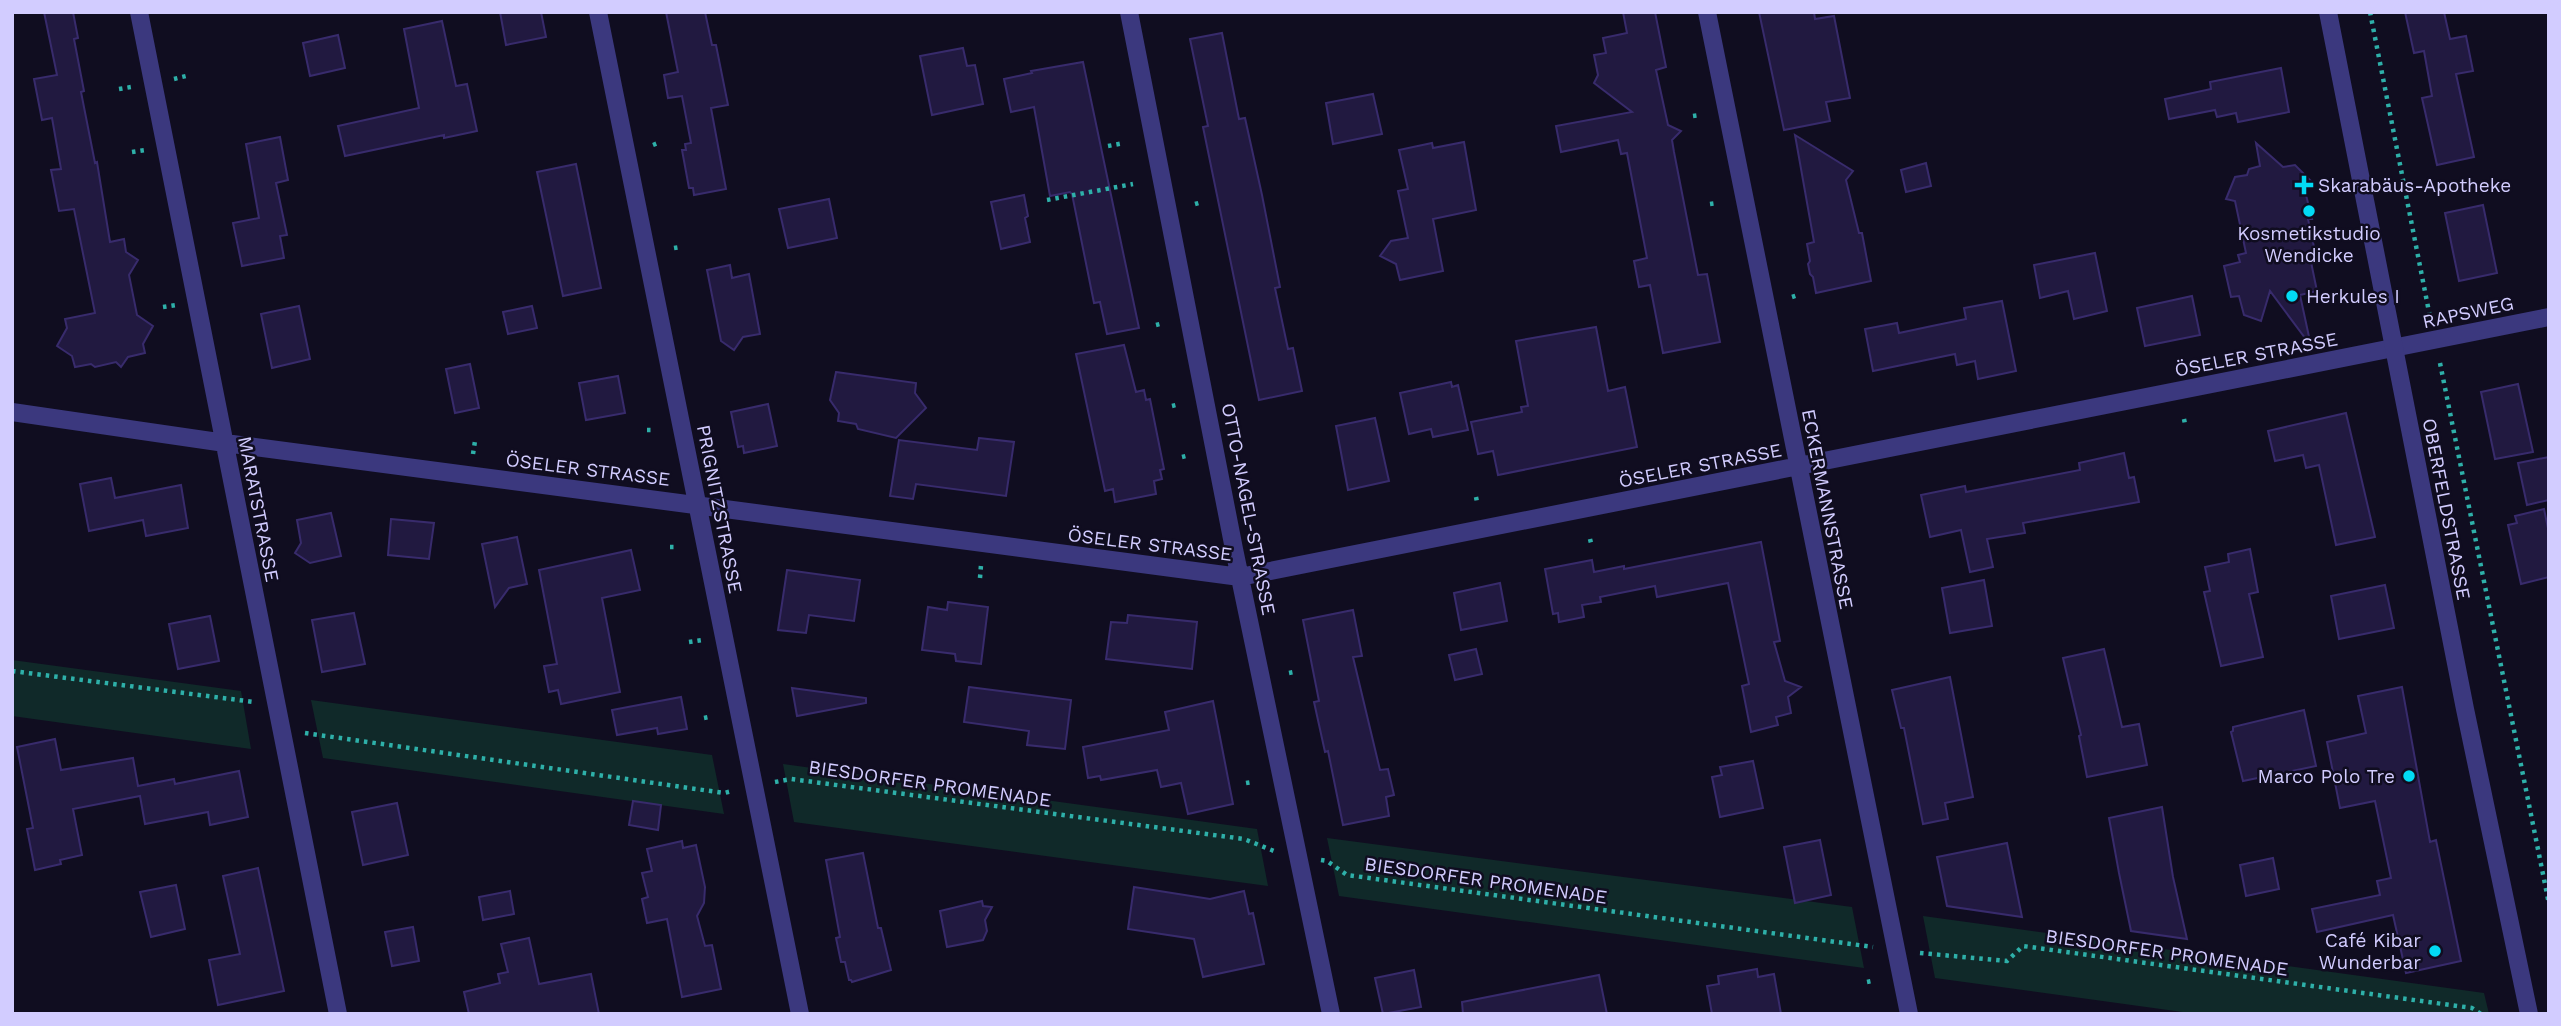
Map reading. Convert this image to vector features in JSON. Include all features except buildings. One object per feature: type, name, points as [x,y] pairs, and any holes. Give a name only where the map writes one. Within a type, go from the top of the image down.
[{"type":"street","name":"MARATSTRASSE","points":[[139,12],[338,1014]]},
{"type":"street","name":"PRIGNITZSTRASSE","points":[[598,12],[800,1014]]},
{"type":"street","name":"OTTO-NAGEL-STRASSE","points":[[1129,12],[1240,577],[1331,1014]]},
{"type":"street","name":"ECKERMANNSTRASSE","points":[[1707,12],[1909,1014]]},
{"type":"street","name":"OBERFELDSTRASSE","points":[[2328,12],[2465,709],[2529,1014]]},
{"type":"street","name":"RAPSWEG","points":[[2395,349],[2549,317]]},
{"type":"street","name":"ÖSELER STRASSE","points":[[12,412],[225,443],[1240,577],[2395,349]]},
{"type":"path","points":[[2370,12],[2549,904]]},
{"type":"path","points":[[1693,116],[1700,115]]},
{"type":"path","points":[[1108,146],[1124,142]]},
{"type":"path","points":[[1047,200],[1132,184]]},
{"type":"path","points":[[1710,204],[1717,203]]},
{"type":"path","points":[[472,455],[475,441]]},
{"type":"path","points":[[12,671],[242,700]]},
{"type":"path","name":"BIESDORFER PROMENADE","points":[[362,741],[724,793],[791,779],[1244,839],[1283,855],[1327,861],[1347,874],[1897,950],[2007,961],[2023,946],[2472,1008],[2481,1014]]},
{"type":"green space","points":[[12,660],[241,691],[251,749],[12,716]]},
{"type":"green space","points":[[311,700],[712,755],[724,814],[323,758]]},
{"type":"green space","points":[[783,764],[1257,829],[1268,886],[794,822]]},
{"type":"green space","points":[[1327,838],[1852,907],[1864,968],[1339,896]]},
{"type":"green space","points":[[1923,916],[2484,993],[2489,1014],[2197,1014],[1935,978]]},
{"type":"place","name":"Skarabäus-Apotheke","points":[[2304,185]]},
{"type":"place","name":"Kosmetikstudio Wendicke","points":[[2309,211]]},
{"type":"place","name":"Herkules I","points":[[2292,296]]},
{"type":"place","name":"Marco Polo Tre","points":[[2409,776]]},
{"type":"place","name":"Café Kibar Wunderbar","points":[[2435,951]]}]
